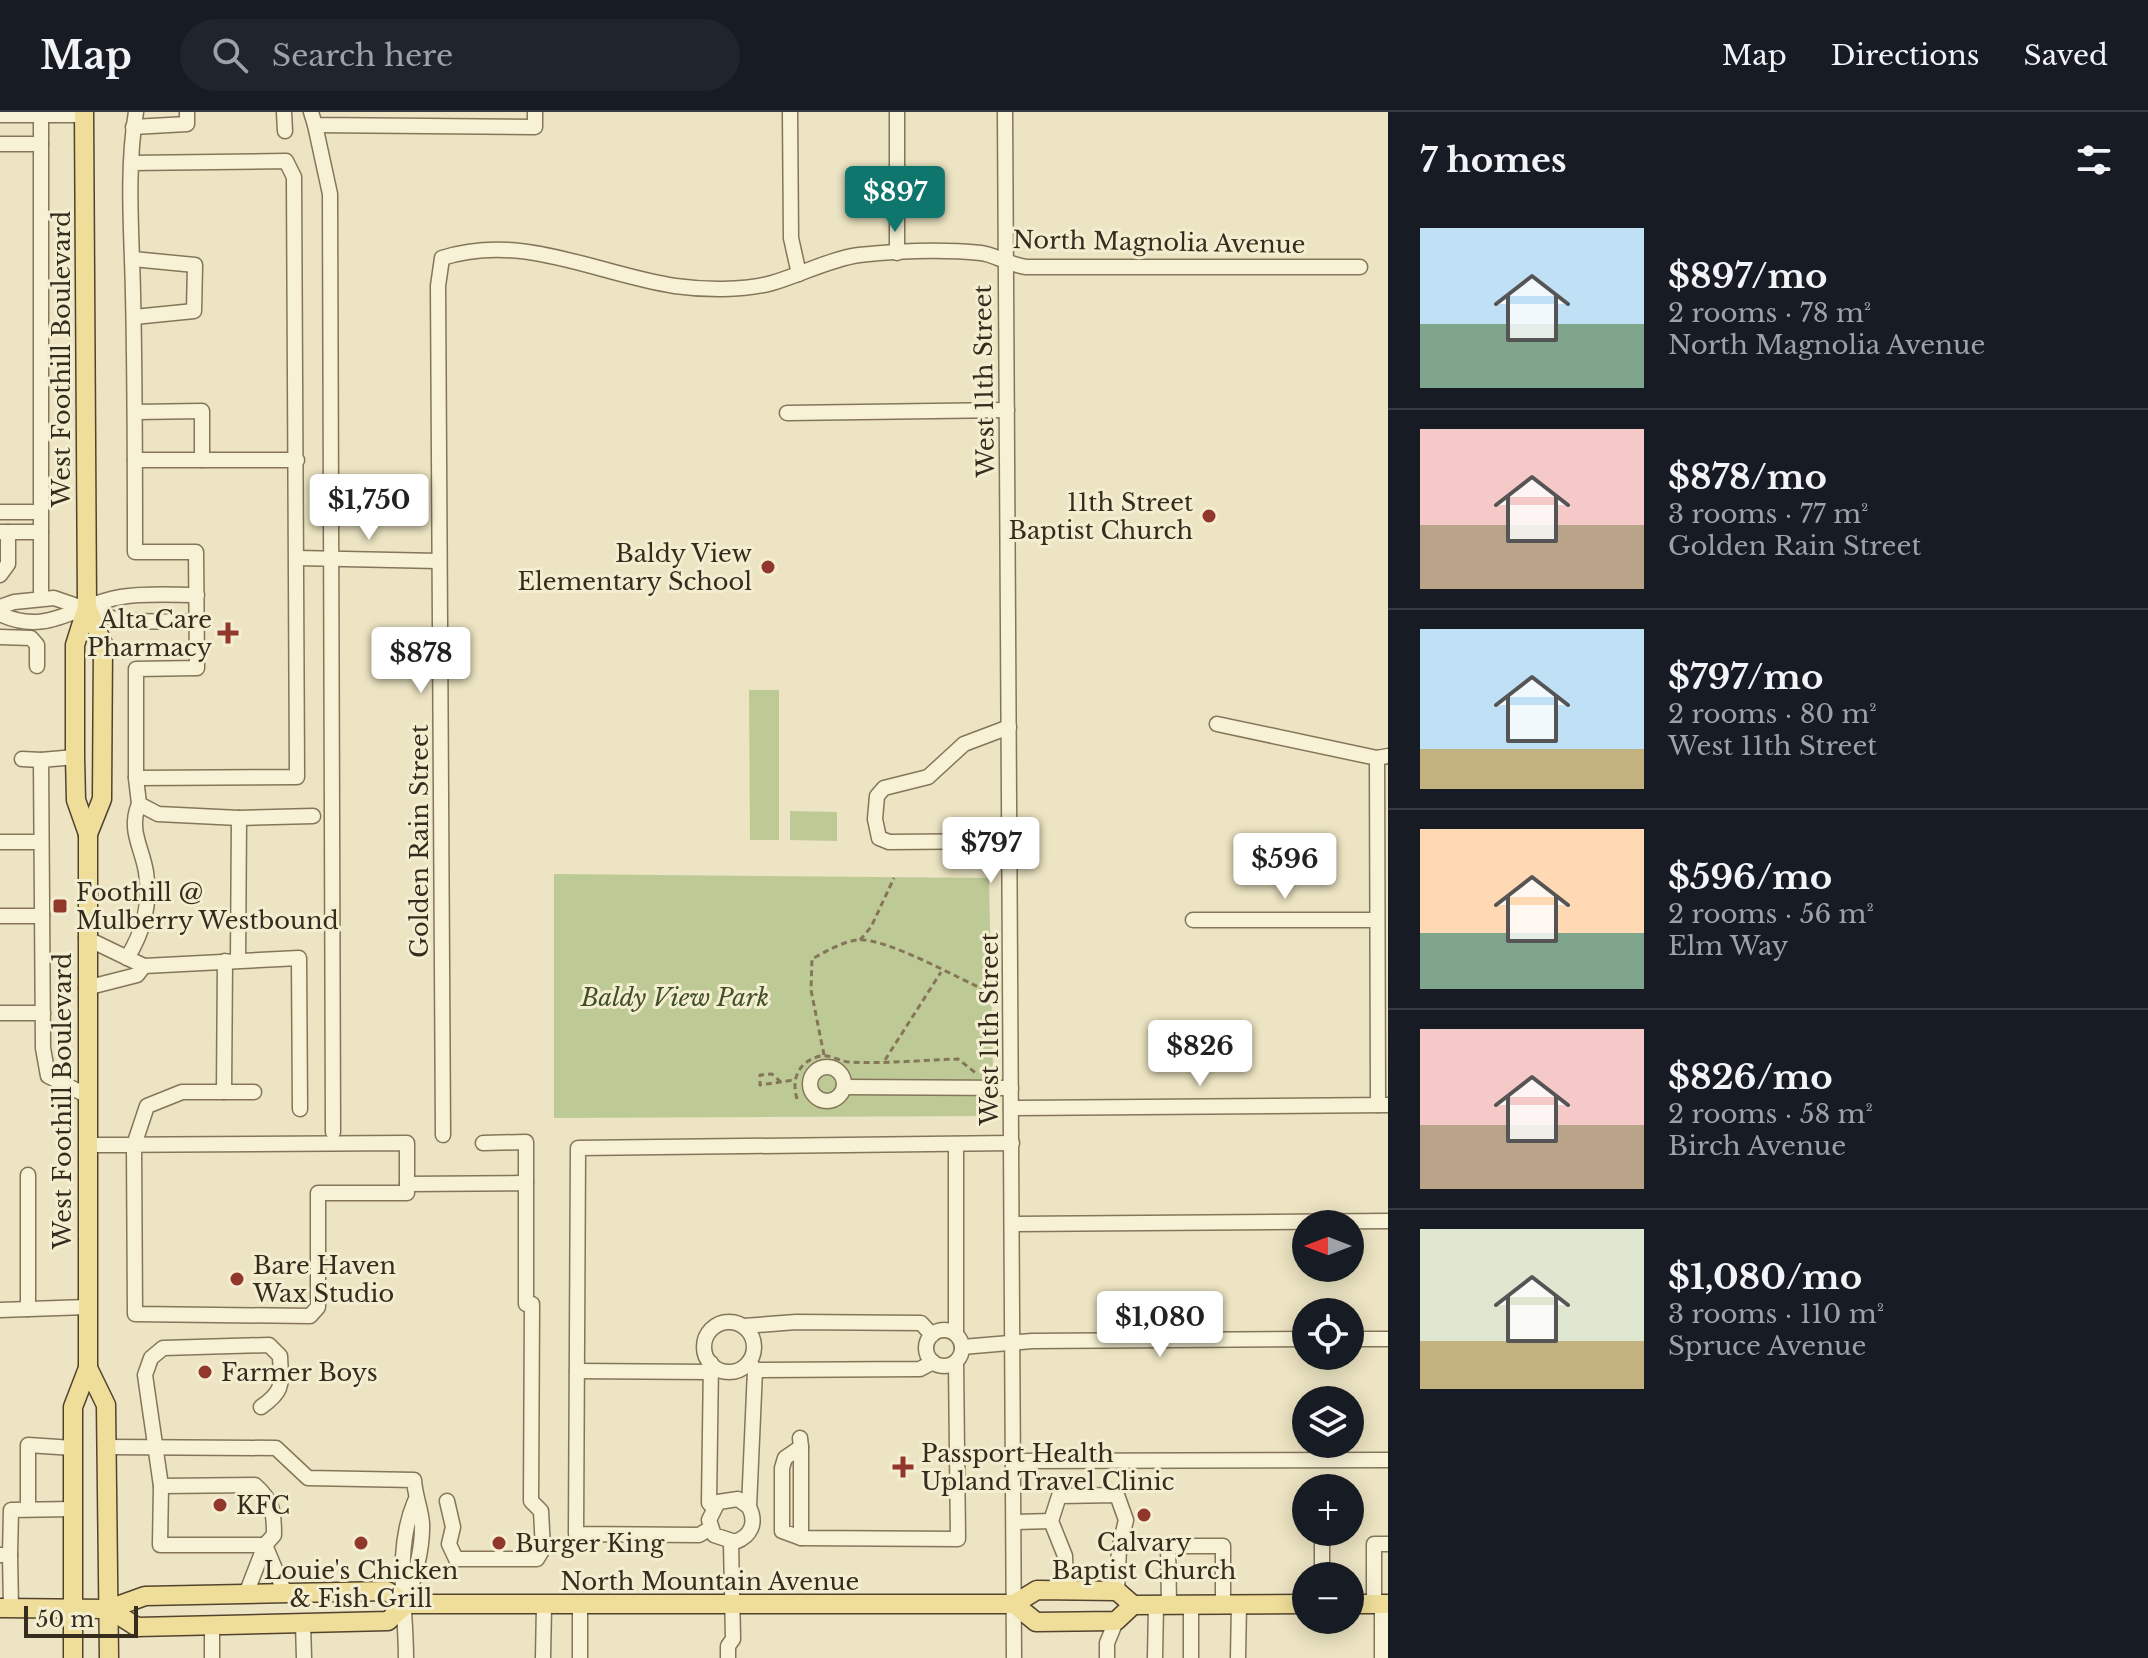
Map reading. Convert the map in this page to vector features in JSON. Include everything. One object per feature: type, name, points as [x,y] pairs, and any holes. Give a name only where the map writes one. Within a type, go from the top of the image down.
[{"type":"main road","name":"West Foothill Boulevard","points":[[73,1658],[73,1407],[88,1368],[88,834],[76,800],[75,757],[75,645],[87,607],[84,113]]},
{"type":"main road","name":"West Foothill Boulevard","points":[[87,607],[103,644],[102,799],[88,834]]},
{"type":"main road","name":"West Foothill Boulevard","points":[[88,1368],[106,1405],[109,1658]]},
{"type":"main road","name":"North Mountain Avenue","points":[[5,1608],[109,1609],[145,1596],[387,1591],[406,1604],[1014,1604],[1037,1590],[1117,1591]]},
{"type":"main road","points":[[1117,1591],[1133,1605]]},
{"type":"main road","name":"North Mountain Avenue","points":[[109,1609],[137,1627],[388,1621],[406,1604]]},
{"type":"main road","name":"North Mountain Avenue","points":[[1014,1604],[1036,1622],[1116,1621]]},
{"type":"main road","points":[[1116,1621],[1133,1605],[1292,1604]]},
{"type":"street","points":[[127,958],[143,932],[146,910],[146,872],[133,818],[139,804],[136,778],[136,669],[197,668],[196,552],[135,552],[131,163],[134,119],[187,124],[187,112]]},
{"type":"street","points":[[284,112],[285,131]]},
{"type":"street","points":[[333,1132],[330,194],[313,119],[535,127],[535,112]]},
{"type":"street","points":[[790,112],[791,238],[799,274]]},
{"type":"street","points":[[897,112],[897,253]]},
{"type":"street","name":"West 11th Street","points":[[1005,112],[1014,1658]]},
{"type":"street","points":[[0,115],[84,113]]},
{"type":"street","name":"West Foothill Boulevard","points":[[41,115],[41,599]]},
{"type":"street","points":[[0,144],[41,144]]},
{"type":"street","points":[[131,163],[286,161],[294,177],[297,460],[297,777],[136,778]]},
{"type":"street","name":"North Magnolia Avenue","points":[[442,258],[466,250],[546,252],[675,286],[737,287],[768,284],[856,255],[897,253],[984,253],[1005,264],[1026,267],[1360,267]]},
{"type":"street","name":"Golden Rain Street","points":[[442,258],[438,286],[443,1135]]},
{"type":"street","points":[[133,259],[195,265],[194,311],[134,317]]},
{"type":"street","points":[[787,413],[1007,410]]},
{"type":"street","points":[[135,412],[202,411],[202,460]]},
{"type":"street","points":[[135,460],[297,460]]},
{"type":"street","points":[[0,512],[40,512]]},
{"type":"street","points":[[0,575],[8,564],[4,532],[41,532]]},
{"type":"street","points":[[297,558],[439,561]]},
{"type":"street","points":[[0,614],[15,622],[54,622],[87,607],[121,597],[197,595]]},
{"type":"street","points":[[0,607],[54,598],[121,621],[197,622]]},
{"type":"street","points":[[0,637],[31,638],[37,645],[37,666]]},
{"type":"street","points":[[1011,1108],[1383,1105],[1377,920],[1382,757],[1217,724]]},
{"type":"street","points":[[1009,727],[964,744],[928,777],[884,788],[877,796],[875,819],[879,838],[889,842],[1009,841]]},
{"type":"street","points":[[22,759],[75,757]]},
{"type":"street","points":[[41,760],[43,1048],[48,1076],[86,1095]]},
{"type":"street","points":[[139,804],[158,814],[239,818],[313,816]]},
{"type":"street","points":[[224,1092],[239,818]]},
{"type":"street","points":[[0,842],[41,842]]},
{"type":"street","points":[[0,916],[42,916]]},
{"type":"street","points":[[1193,920],[1377,920]]},
{"type":"street","points":[[86,938],[144,966],[299,958],[300,1109]]},
{"type":"street","points":[[86,988],[137,975],[144,966]]},
{"type":"street","points":[[0,1013],[43,1013]]},
{"type":"street","points":[[844,1087],[1011,1088]]},
{"type":"street","points":[[87,1145],[134,1145],[407,1143],[407,1193],[318,1193],[318,1307],[310,1316],[135,1314],[134,1145],[147,1106],[182,1092],[254,1092]]},
{"type":"street","points":[[447,1501],[453,1527],[449,1544],[456,1559],[537,1559],[543,1549],[541,1511],[531,1501],[526,1142],[483,1143]]},
{"type":"street","points":[[711,1528],[699,1535],[576,1534],[578,1148],[1012,1143]]},
{"type":"street","points":[[800,1443],[785,1458],[782,1468],[782,1531],[801,1538],[958,1539],[956,1144]]},
{"type":"street","points":[[28,1175],[28,1309]]},
{"type":"street","points":[[407,1184],[526,1183]]},
{"type":"street","points":[[1012,1224],[1388,1221]]},
{"type":"street","points":[[0,1310],[87,1307]]},
{"type":"street","points":[[744,1326],[754,1347],[749,1507],[752,1528],[742,1539],[731,1542],[720,1539],[711,1528],[710,1367],[703,1328],[721,1323],[744,1326],[770,1323],[921,1323],[932,1335]]},
{"type":"street","points":[[933,1362],[927,1345],[932,1335],[946,1330],[959,1341],[991,1347],[1013,1341],[1292,1339]]},
{"type":"street","points":[[1364,1339],[1388,1339]]},
{"type":"street","points":[[261,1407],[278,1395],[281,1385],[280,1356],[269,1345],[163,1348],[151,1358],[145,1375],[153,1448],[161,1486],[160,1545],[265,1545]]},
{"type":"street","points":[[577,1371],[710,1367],[730,1372],[752,1366],[920,1369],[933,1362],[944,1366],[956,1362]]},
{"type":"street","points":[[28,1509],[28,1445],[73,1448]]},
{"type":"street","points":[[108,1447],[276,1448],[308,1478],[414,1480],[415,1501],[407,1520],[402,1574],[406,1604],[406,1658]]},
{"type":"street","points":[[1014,1461],[1388,1460]]},
{"type":"street","points":[[161,1486],[255,1485],[270,1498],[274,1512],[274,1535],[265,1545],[246,1594]]},
{"type":"street","points":[[1066,1591],[1065,1556],[1051,1521],[1059,1496],[1117,1495],[1126,1520],[1119,1549],[1117,1591]]},
{"type":"street","points":[[713,1507],[731,1498],[749,1507]]},
{"type":"street","points":[[5,1608],[5,1555],[11,1510],[73,1509]]},
{"type":"street","points":[[1014,1522],[1051,1521]]},
{"type":"street","points":[[731,1542],[733,1639],[738,1647],[738,1658]]},
{"type":"street","points":[[1382,1658],[1381,1604],[1374,1544],[1388,1544]]},
{"type":"street","points":[[265,1545],[285,1593]]},
{"type":"street","points":[[1155,1658],[1168,1546],[1223,1546],[1238,1658]]},
{"type":"street","points":[[1191,1604],[1191,1658]]},
{"type":"street","points":[[543,1658],[544,1606]]},
{"type":"street","points":[[580,1606],[580,1658]]},
{"type":"street","points":[[1107,1658],[1107,1643],[1116,1621]]},
{"type":"street","points":[[303,1623],[304,1658]]},
{"type":"street","points":[[212,1625],[212,1658]]},
{"type":"street","points":[[728,1658],[728,1646],[733,1639]]},
{"type":"path","points":[[824,1055],[808,975],[812,959],[860,940],[871,927],[894,878]]},
{"type":"path","points":[[860,940],[914,956],[941,972],[989,992]]},
{"type":"path","points":[[884,1061],[941,972]]},
{"type":"path","points":[[797,1099],[794,1080],[805,1064],[824,1055],[846,1063],[958,1059],[979,1076],[989,1076]]},
{"type":"path","points":[[781,1082],[772,1074],[760,1075],[760,1085],[781,1082],[794,1080]]},
{"type":"green space","points":[[749,690],[779,690],[779,840],[750,840]]},
{"type":"green space","points":[[790,811],[837,812],[837,841],[790,840]]},
{"type":"green space","name":"Baldy View Park","points":[[554,874],[989,878],[994,1116],[554,1118]]},
{"type":"place","name":"11th Street Baptist Church","points":[[1209,516]]},
{"type":"place","name":"Baldy View Elementary School","points":[[768,567]]},
{"type":"place","name":"Alta Care Pharmacy","points":[[228,633]]},
{"type":"place","name":"Foothill @ Mulberry Westbound","points":[[60,906]]},
{"type":"place","name":"Bare Haven Wax Studio","points":[[237,1279]]},
{"type":"place","name":"Farmer Boys","points":[[205,1372]]},
{"type":"place","name":"Passport Health Upland Travel Clinic","points":[[903,1467]]},
{"type":"place","name":"KFC","points":[[220,1505]]},
{"type":"place","name":"Calvary Baptist Church","points":[[1144,1515]]},
{"type":"place","name":"Louie's Chicken & Fish Grill","points":[[361,1543]]},
{"type":"place","name":"Burger King","points":[[499,1543]]}]
